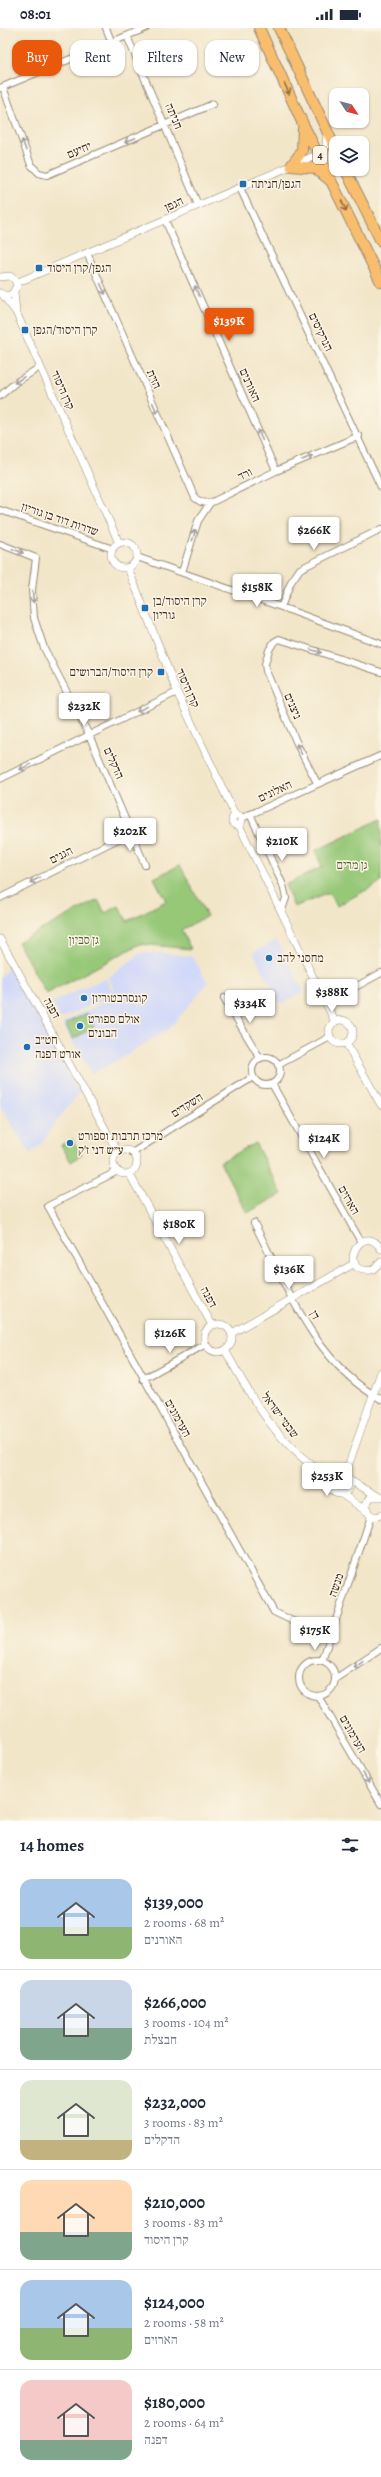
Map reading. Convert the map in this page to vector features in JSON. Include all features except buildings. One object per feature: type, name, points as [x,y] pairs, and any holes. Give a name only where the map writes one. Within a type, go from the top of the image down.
[{"type":"highway","name":"4","points":[[259,28],[303,124],[333,182],[381,282]]},
{"type":"highway","name":"4","points":[[279,28],[329,137]]},
{"type":"highway","points":[[291,166],[302,151],[303,124]]},
{"type":"highway","points":[[291,166],[315,168],[333,182]]},
{"type":"highway","points":[[348,176],[381,241]]},
{"type":"street","points":[[106,28],[111,40]]},
{"type":"street","points":[[118,40],[146,28]]},
{"type":"street","name":"חניתה","points":[[127,36],[166,125],[198,205]]},
{"type":"street","points":[[1,88],[70,60]]},
{"type":"street","name":"יחיעם","points":[[1,88],[31,165],[39,173],[47,175],[213,104]]},
{"type":"street","points":[[319,154],[326,147],[327,133]]},
{"type":"street","name":"הגפן","points":[[16,283],[319,154]]},
{"type":"street","name":"הנרקיסים","points":[[240,188],[359,436],[381,487]]},
{"type":"street","name":"האורנים","points":[[165,220],[276,471]]},
{"type":"street","name":"הזית","points":[[87,253],[195,498],[201,502],[210,504]]},
{"type":"street","points":[[1,274],[10,276],[16,283]]},
{"type":"street","name":"קרן היסוד","points":[[16,283],[14,292],[16,312]]},
{"type":"street","points":[[2,294],[14,292]]},
{"type":"street","name":"קרן היסוד","points":[[2,294],[16,312],[119,542]]},
{"type":"street","points":[[0,396],[15,383],[40,367]]},
{"type":"street","name":"ורד","points":[[182,572],[198,521],[210,504],[276,471],[359,436]]},
{"type":"street","name":"שדרות דוד בן גוריון","points":[[0,510],[113,549]]},
{"type":"street","points":[[281,606],[291,582],[300,569],[381,529]]},
{"type":"street","points":[[119,542],[131,543],[136,549],[137,557],[133,565],[128,568],[120,567],[113,562],[113,549],[119,542]]},
{"type":"street","name":"הדקלים","points":[[0,544],[36,558],[32,590],[34,618],[55,672],[89,735],[145,865]]},
{"type":"street","points":[[137,557],[281,606],[381,644]]},
{"type":"street","name":"קרן היסוד","points":[[128,568],[177,692],[335,1022]]},
{"type":"street","name":"ניצנים","points":[[317,783],[298,746],[266,671],[265,664],[269,650],[274,642],[279,639],[381,672]]},
{"type":"street","points":[[0,778],[177,692]]},
{"type":"street","name":"האלונים","points":[[239,819],[380,756]]},
{"type":"street","points":[[250,814],[283,885],[286,898],[282,910]]},
{"type":"street","name":"הגנים","points":[[0,898],[132,832]]},
{"type":"street","name":"דפנה","points":[[0,939],[118,1152]]},
{"type":"street","points":[[326,1003],[381,973]]},
{"type":"street","points":[[224,998],[260,1058]]},
{"type":"street","points":[[342,1020],[351,1027],[351,1038],[346,1043],[338,1044],[330,1037],[329,1030],[335,1022],[342,1020]]},
{"type":"street","points":[[278,1065],[330,1037]]},
{"type":"street","points":[[346,1043],[381,1105]]},
{"type":"street","points":[[260,1058],[272,1058],[278,1065],[278,1076],[272,1084],[260,1084],[253,1077],[253,1065],[260,1058]]},
{"type":"street","name":"השקדים","points":[[132,1152],[253,1077]]},
{"type":"street","name":"הארזים","points":[[272,1084],[361,1242]]},
{"type":"street","points":[[125,1150],[132,1152],[136,1163],[129,1173],[118,1171],[113,1162],[118,1152],[125,1150]]},
{"type":"street","name":"הערמונים","points":[[118,1171],[48,1206],[274,1612],[303,1626]]},
{"type":"street","name":"דפנה","points":[[129,1173],[212,1325]]},
{"type":"street","name":"דן","points":[[254,1223],[294,1298],[324,1349],[347,1374],[373,1395],[381,1399]]},
{"type":"street","points":[[355,1264],[354,1250],[361,1242],[370,1241],[381,1249]]},
{"type":"street","points":[[355,1264],[367,1270],[376,1267],[381,1262]]},
{"type":"street","points":[[232,1333],[355,1264]]},
{"type":"street","points":[[212,1325],[226,1326],[232,1333],[231,1344],[225,1350],[216,1352],[206,1344],[206,1332],[212,1325]]},
{"type":"street","points":[[143,1379],[206,1344]]},
{"type":"street","name":"שבטי ישראל","points":[[225,1350],[262,1413],[281,1439],[308,1464],[332,1480]]},
{"type":"street","points":[[340,1494],[348,1489],[347,1477],[381,1372]]},
{"type":"street","points":[[379,1496],[347,1477],[336,1475],[332,1480],[332,1489],[369,1514],[381,1515]]},
{"type":"street","points":[[369,1514],[365,1505],[368,1499],[379,1496]]},
{"type":"street","name":"מנשה","points":[[322,1661],[369,1514]]},
{"type":"street","points":[[335,1679],[332,1667],[322,1661],[310,1662],[304,1665],[299,1676],[299,1682],[306,1692],[318,1696],[329,1691],[335,1679],[381,1648]]},
{"type":"street","name":"הערמונים","points":[[318,1696],[381,1804]]},
{"type":"shaded area","points":[[277,940],[304,992],[280,1004],[253,952]]},
{"type":"shaded area","points":[[141,953],[165,953],[193,957],[208,983],[170,1028],[118,1060],[91,1074],[62,1023],[116,996],[109,977]]},
{"type":"shaded area","name":"חט״ב אורט דפנה","points":[[10,965],[80,1093],[53,1125],[42,1144],[30,1153],[0,1106],[0,978]]},
{"type":"shaded area","name":"קונסרבטוריון","points":[[106,978],[114,995],[60,1019],[52,1002]]},
{"type":"green space","name":"גן מרים","points":[[381,819],[381,882],[337,906],[329,893],[294,907],[285,885],[322,867],[315,851]]},
{"type":"green space","name":"גן סביון","points":[[180,865],[207,916],[181,930],[191,949],[140,944],[46,994],[18,942],[98,900],[105,913],[119,906],[127,921],[166,901],[154,878]]},
{"type":"green space","name":"אולם ספורט הבונים","points":[[87,1013],[94,1027],[73,1039],[65,1024]]},
{"type":"green space","points":[[72,1139],[82,1155],[71,1162],[61,1145]]},
{"type":"green space","points":[[255,1143],[282,1194],[247,1213],[220,1162]]},
{"type":"place","name":"הגפן/חניתה","points":[[243,184]]},
{"type":"place","name":"הגפן/קרן היסוד","points":[[39,268]]},
{"type":"place","name":"קרן היסוד/הגפן","points":[[25,330]]},
{"type":"place","name":"קרן היסוד/בן גוריון","points":[[145,608]]},
{"type":"place","name":"קרן היסוד/הברושים","points":[[161,672]]},
{"type":"place","name":"מחסני להב","points":[[269,958]]},
{"type":"place","name":"קונסרבטוריון","points":[[84,998]]},
{"type":"place","name":"אולם ספורט הבונים","points":[[80,1026]]},
{"type":"place","name":"חט״ב אורט דפנה","points":[[27,1047]]},
{"type":"place","name":"מרכז תרבות וספורט ע״ש דני ז'ק","points":[[70,1143]]}]
